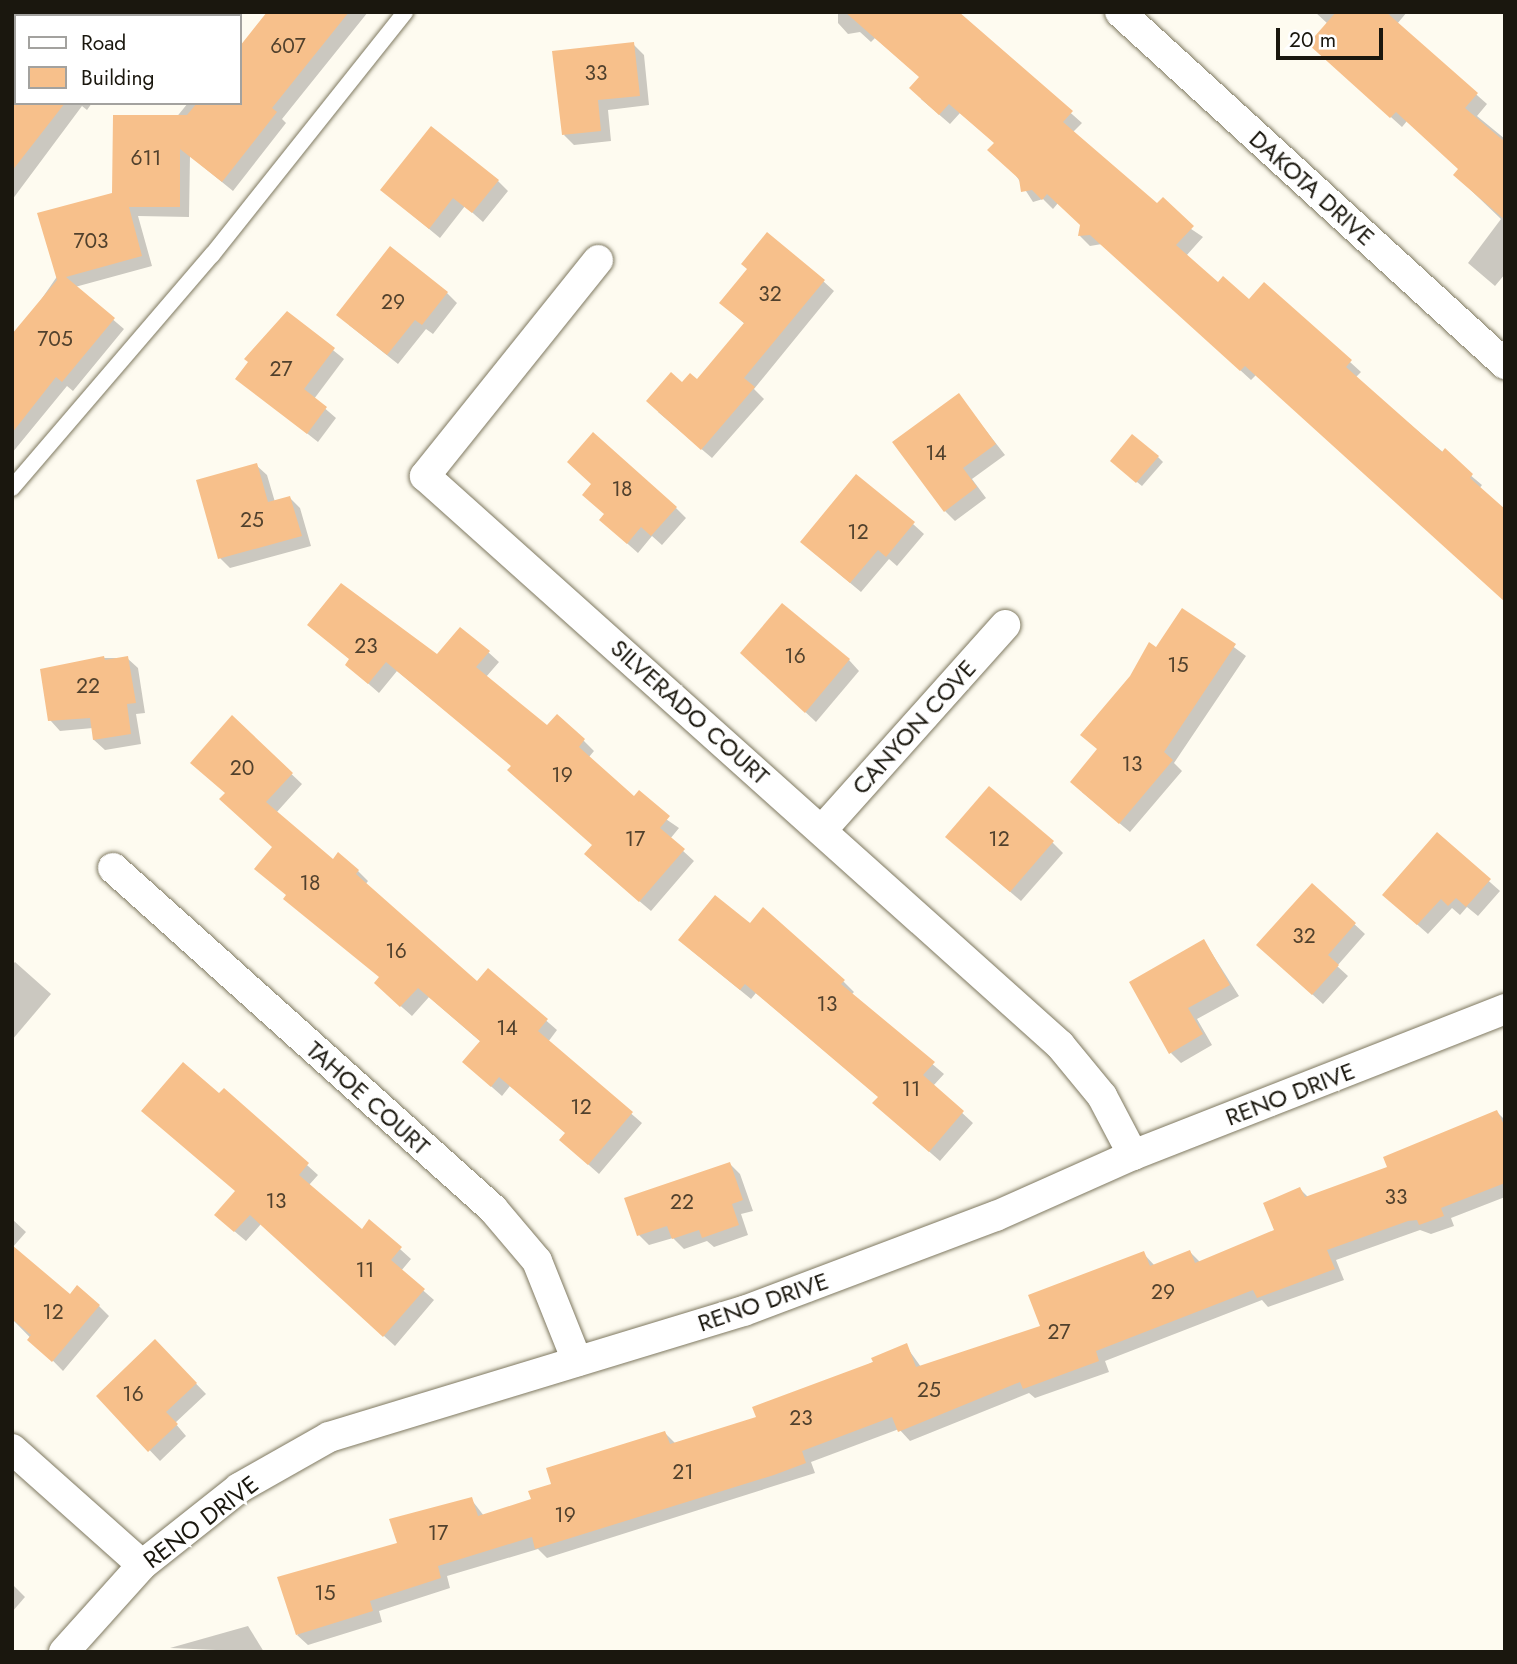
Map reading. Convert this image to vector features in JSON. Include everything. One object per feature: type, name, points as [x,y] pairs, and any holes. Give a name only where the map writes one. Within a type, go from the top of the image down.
[{"type":"street","name":"DAKOTA DRIVE","points":[[1119,12],[1505,364]]},
{"type":"street","name":"SILVERADO COURT","points":[[598,260],[425,476],[1060,1045],[1102,1096],[1133,1156]]},
{"type":"street","name":"CANYON COVE","points":[[822,830],[1005,625]]},
{"type":"street","name":"TAHOE COURT","points":[[113,869],[493,1209],[537,1261],[577,1362]]},
{"type":"street","name":"RENO DRIVE","points":[[64,1652],[142,1565],[239,1488],[329,1437],[744,1311],[996,1216],[1133,1156],[1505,1009]]},
{"type":"street","points":[[12,1449],[142,1565]]},
{"type":"lane","points":[[12,488],[212,256],[405,12]]},
{"type":"building","points":[[267,12],[349,12],[272,108],[277,112],[222,182],[180,149],[180,207],[129,207],[142,256],[66,277],[115,318],[62,382],[56,377],[12,433],[12,334],[57,280],[37,213],[112,193],[113,115],[187,115],[195,105],[242,105],[242,43]]},
{"type":"building","points":[[845,12],[959,12],[1073,111],[1063,122],[1157,203],[1163,197],[1194,226],[1176,245],[1218,282],[1223,276],[1249,299],[1264,282],[1352,360],[1346,367],[1442,452],[1445,448],[1473,474],[1470,478],[1505,509],[1505,602],[1245,366],[1240,371],[1090,235],[1078,236],[1080,225],[1047,194],[1042,200],[1032,190],[1021,192],[1019,179],[987,150],[994,143],[949,104],[939,115],[909,88],[919,77]]},
{"type":"building","points":[[1336,12],[1386,12],[1478,93],[1465,108],[1505,142],[1505,220],[1453,175],[1458,169],[1396,112],[1390,118],[1308,44]]},
{"type":"building","points":[[634,42],[640,96],[598,100],[601,131],[562,135],[552,51]]},
{"type":"building","points":[[12,103],[63,105],[12,171]]},
{"type":"building","points":[[431,126],[499,180],[472,213],[453,198],[429,229],[380,190]]},
{"type":"building","points":[[767,232],[825,280],[744,378],[755,387],[701,450],[646,401],[671,372],[682,382],[690,373],[697,379],[744,323],[719,303],[747,269],[741,264]]},
{"type":"building","points":[[390,246],[448,292],[422,325],[415,320],[387,355],[336,315]]},
{"type":"building","points":[[287,311],[335,348],[304,389],[327,407],[307,434],[235,379],[248,362],[244,359]]},
{"type":"building","points":[[959,393],[996,444],[963,468],[977,487],[944,512],[892,442]]},
{"type":"building","points":[[593,432],[677,507],[651,536],[641,527],[627,544],[599,520],[604,514],[582,495],[591,484],[567,462]]},
{"type":"building","points":[[1132,434],[1159,456],[1136,483],[1110,461]]},
{"type":"building","points":[[257,463],[268,502],[290,496],[302,536],[218,559],[196,480]]},
{"type":"building","points":[[856,474],[915,522],[886,557],[878,550],[850,583],[800,542]]},
{"type":"building","points":[[341,583],[437,654],[460,627],[490,651],[476,667],[547,725],[557,714],[585,739],[579,747],[634,796],[639,790],[670,816],[660,828],[685,849],[639,902],[584,854],[592,845],[507,770],[511,766],[386,662],[368,684],[345,665],[349,659],[307,625]]},
{"type":"building","points":[[782,603],[850,659],[805,713],[740,653]]},
{"type":"building","points":[[1182,608],[1236,644],[1164,752],[1173,760],[1119,824],[1070,782],[1097,749],[1080,735],[1130,676],[1149,642],[1156,647]]},
{"type":"building","points":[[104,656],[105,660],[128,656],[136,703],[127,704],[131,734],[93,740],[90,718],[48,721],[40,669]]},
{"type":"building","points":[[232,715],[293,773],[266,802],[333,859],[338,852],[359,870],[356,874],[477,981],[488,968],[548,1019],[538,1031],[633,1112],[588,1165],[559,1140],[565,1133],[499,1077],[491,1087],[462,1062],[480,1041],[418,988],[400,1007],[374,983],[379,977],[283,899],[286,895],[254,869],[272,847],[219,799],[225,793],[190,763]]},
{"type":"building","points":[[989,786],[1054,841],[1010,892],[945,837]]},
{"type":"building","points":[[1437,832],[1491,879],[1466,907],[1456,898],[1448,906],[1441,899],[1417,925],[1382,895]]},
{"type":"building","points":[[1312,883],[1356,923],[1328,955],[1339,965],[1312,995],[1256,945]]},
{"type":"building","points":[[715,895],[750,923],[763,907],[845,980],[841,984],[935,1062],[923,1075],[964,1111],[929,1152],[872,1103],[878,1097],[745,984],[740,990],[678,940]]},
{"type":"building","points":[[1204,939],[1230,985],[1188,1008],[1203,1034],[1169,1054],[1129,982]]},
{"type":"building","points":[[183,1062],[219,1093],[224,1088],[309,1163],[299,1175],[362,1229],[369,1219],[402,1247],[391,1260],[425,1289],[383,1337],[250,1215],[234,1232],[214,1215],[235,1191],[141,1111]]},
{"type":"building","points":[[1497,1110],[1505,1127],[1505,1183],[1441,1208],[1444,1216],[1419,1225],[1417,1220],[1408,1221],[1327,1250],[1335,1269],[1257,1298],[1253,1290],[1096,1351],[1099,1361],[1023,1389],[1020,1382],[898,1432],[892,1417],[802,1451],[806,1463],[774,1475],[535,1549],[532,1537],[438,1566],[441,1578],[370,1601],[373,1611],[296,1635],[277,1577],[397,1543],[389,1519],[472,1497],[478,1516],[531,1499],[528,1491],[551,1484],[546,1468],[665,1431],[670,1444],[756,1417],[752,1407],[873,1362],[871,1358],[907,1343],[916,1367],[1040,1326],[1028,1295],[1144,1251],[1150,1266],[1190,1250],[1195,1263],[1274,1230],[1263,1203],[1300,1187],[1305,1197],[1387,1167],[1383,1157]]},
{"type":"building","points":[[730,1162],[743,1200],[732,1204],[739,1225],[702,1238],[699,1230],[672,1239],[667,1226],[637,1236],[624,1198]]},
{"type":"building","points":[[12,1245],[70,1294],[77,1285],[100,1305],[52,1362],[27,1340],[31,1335],[12,1319]]},
{"type":"building","points":[[155,1339],[197,1383],[166,1412],[178,1424],[148,1452],[96,1396]]}]
